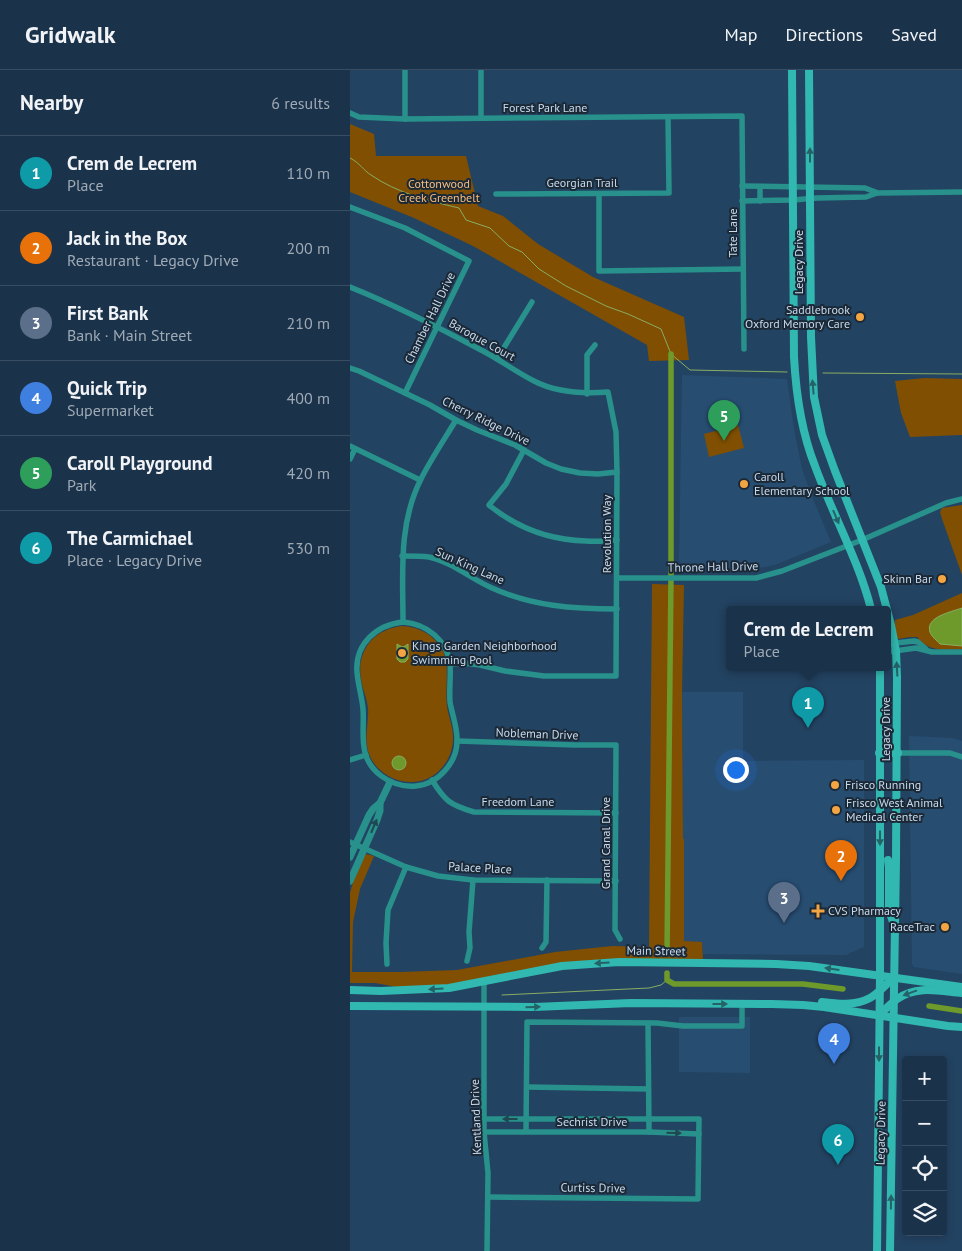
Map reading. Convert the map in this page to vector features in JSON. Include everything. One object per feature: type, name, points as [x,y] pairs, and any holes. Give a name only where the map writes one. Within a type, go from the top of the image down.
[{"type":"main road","name":"Legacy Drive","points":[[792,70],[794,348],[799,410],[804,433],[815,466],[870,606]]},
{"type":"main road","name":"Legacy Drive","points":[[810,70],[811,349],[814,397],[822,435],[887,606]]},
{"type":"main road","points":[[794,348],[811,349]]},
{"type":"main road","name":"Legacy Drive","points":[[890,1247],[898,753],[897,677],[892,646]]},
{"type":"main road","name":"Legacy Drive","points":[[877,1247],[879,1016],[884,859],[879,753],[880,671]]},
{"type":"main road","points":[[879,753],[898,753]]},
{"type":"main road","points":[[884,859],[896,860]]},
{"type":"main road","points":[[884,859],[889,868],[889,910],[896,928]]},
{"type":"main road","name":"Main Street","points":[[350,990],[431,990],[461,987],[562,966],[619,962],[809,966],[962,987]]},
{"type":"main road","points":[[772,1004],[788,1000],[839,1004],[856,1002],[871,997],[894,977]]},
{"type":"main road","points":[[879,1016],[894,1001],[911,992],[919,990],[962,993]]},
{"type":"main road","points":[[350,1006],[534,1007],[631,1003],[772,1004],[824,1007],[962,1027]]},
{"type":"main road","points":[[878,1129],[892,1129]]},
{"type":"main road","points":[[877,1247],[890,1247]]},
{"type":"street","points":[[405,70],[405,119]]},
{"type":"street","points":[[481,70],[481,118]]},
{"type":"street","name":"Forest Park Lane","points":[[350,112],[359,117],[405,119],[742,116]]},
{"type":"street","name":"Tate Lane","points":[[742,116],[744,349]]},
{"type":"street","name":"Georgian Trail","points":[[496,194],[669,193],[668,117]]},
{"type":"street","points":[[742,186],[865,188],[878,193]]},
{"type":"street","points":[[760,186],[760,200]]},
{"type":"street","points":[[742,201],[866,197],[878,193],[962,192]]},
{"type":"street","points":[[599,194],[599,271],[743,269]]},
{"type":"street","name":"Chamber Hall Drive","points":[[350,207],[405,228],[469,260],[405,393]]},
{"type":"street","name":"Baroque Court","points":[[350,287],[437,327],[540,384],[554,389],[587,394],[608,392]]},
{"type":"street","points":[[497,359],[532,302]]},
{"type":"street","points":[[587,394],[587,354],[595,345]]},
{"type":"street","name":"Cherry Ridge Drive","points":[[350,368],[430,405],[456,420],[515,445],[546,463],[561,469],[598,474],[617,472]]},
{"type":"street","name":"Revolution Way","points":[[450,664],[480,665],[505,671],[544,676],[616,676],[616,432],[608,392]]},
{"type":"street","points":[[403,622],[402,556],[404,531],[410,507],[420,480],[456,420]]},
{"type":"street","points":[[350,459],[353,447],[420,480]]},
{"type":"street","points":[[524,450],[506,484],[490,505],[515,524],[538,533],[586,541],[617,540]]},
{"type":"street","name":"Throne Hall Drive","points":[[617,578],[756,578],[782,571],[862,540],[946,503],[962,499]]},
{"type":"street","name":"Sun King Lane","points":[[402,556],[416,556],[446,563],[492,588],[523,599],[552,606],[582,609],[617,609]]},
{"type":"street","points":[[403,622],[417,624],[435,634],[446,649],[450,664],[450,702],[457,741],[457,748],[453,758],[446,770],[424,784],[416,786],[398,785],[390,782],[373,769],[364,748],[363,708],[353,674],[360,653],[374,632],[388,625],[403,622]]},
{"type":"street","points":[[892,646],[916,648],[932,652],[962,652]]},
{"type":"street","name":"Nobleman Drive","points":[[457,741],[616,745]]},
{"type":"street","name":"Grand Canal Drive","points":[[616,745],[615,930],[620,939]]},
{"type":"street","points":[[898,753],[950,753],[962,757]]},
{"type":"street","points":[[350,760],[366,755]]},
{"type":"street","name":"Freedom Lane","points":[[432,780],[446,800],[457,807],[474,812],[616,812]]},
{"type":"street","points":[[350,857],[353,844],[369,815],[380,803],[390,782]]},
{"type":"street","points":[[350,881],[380,811],[380,803]]},
{"type":"street","name":"Palace Place","points":[[353,844],[406,868],[438,876],[473,880],[616,881]]},
{"type":"street","points":[[387,964],[388,910],[406,868]]},
{"type":"street","points":[[467,961],[470,948],[469,932],[473,880]]},
{"type":"street","points":[[542,948],[546,942],[548,880]]},
{"type":"street","name":"Kentland Drive","points":[[484,982],[484,1132],[488,1171],[487,1251]]},
{"type":"street","points":[[526,1131],[527,1022],[742,1026],[742,1004]]},
{"type":"street","points":[[648,1023],[649,1132]]},
{"type":"street","points":[[527,1088],[648,1089]]},
{"type":"street","name":"Sechrist Drive","points":[[484,1118],[699,1119],[699,1134],[649,1132],[484,1132]]},
{"type":"street","name":"Curtiss Drive","points":[[488,1197],[698,1199],[699,1134]]},
{"type":"shaded area","name":"Caroll Elementary School","points":[[682,375],[787,379],[802,469],[831,542],[775,565],[765,567],[739,570],[685,570],[679,560]]},
{"type":"shaded area","points":[[962,608],[962,646],[940,644],[931,634],[929,627],[931,622],[946,613]]},
{"type":"shaded area","name":"Kings Garden Neighborhood Swimming Pool","points":[[397,644],[402,647],[408,644],[408,659],[405,662],[400,662],[397,659]]},
{"type":"shaded area","points":[[682,692],[743,692],[743,761],[864,760],[864,947],[846,955],[703,954],[702,942],[684,942]]},
{"type":"shaded area","points":[[909,736],[953,738],[962,741],[962,974],[914,967],[912,964]]},
{"type":"shaded area","points":[[396,756],[402,756],[406,763],[402,770],[396,770],[392,766],[392,760]]},
{"type":"shaded area","points":[[679,1017],[750,1017],[750,1073],[679,1072]]},
{"type":"green space","name":"Cottonwood Creek Greenbelt","points":[[350,124],[374,134],[376,156],[466,156],[478,206],[503,216],[538,244],[593,277],[684,317],[689,360],[649,361],[647,345],[473,246],[414,218],[350,192]]},
{"type":"green space","points":[[924,378],[962,379],[962,435],[910,437],[901,413],[895,381]]},
{"type":"green space","points":[[738,425],[744,448],[709,457],[704,434]]},
{"type":"green space","points":[[962,505],[962,575],[940,512],[942,508]]},
{"type":"green space","points":[[652,584],[684,585],[682,692],[684,941],[702,942],[703,961],[612,961],[445,985],[397,987],[375,983],[350,983],[350,893],[363,857],[366,854],[374,856],[360,889],[353,922],[352,972],[457,970],[555,952],[612,946],[649,947]]},
{"type":"green space","points":[[962,593],[962,649],[932,648],[917,637],[898,639],[895,634],[895,620],[913,615]]},
{"type":"green space","points":[[402,626],[427,633],[443,652],[447,669],[447,706],[453,732],[451,753],[442,767],[430,778],[413,782],[405,782],[390,777],[383,773],[372,761],[367,746],[368,708],[360,669],[361,659],[369,643],[383,632]]},
{"type":"waterway","points":[[350,158],[371,175],[402,192],[459,208],[466,220],[490,228],[509,246],[522,252],[539,269],[566,286],[606,306],[661,329],[671,354],[690,370],[787,372]]},
{"type":"waterway","points":[[667,954],[671,354]]},
{"type":"waterway","points":[[823,373],[962,374]]},
{"type":"waterway","points":[[667,973],[667,980],[674,984],[803,984],[843,989]]},
{"type":"waterway","points":[[502,995],[649,988],[661,985],[667,980]]},
{"type":"waterway","points":[[929,1006],[962,1011]]},
{"type":"place","name":"Saddlebrook Oxford Memory Care","points":[[860,317]]},
{"type":"place","name":"Caroll Playground","points":[[724,441]]},
{"type":"place","name":"Caroll Elementary School","points":[[744,484]]},
{"type":"place","name":"Skinn Bar","points":[[942,579]]},
{"type":"place","name":"Kings Garden Neighborhood Swimming Pool","points":[[402,653]]},
{"type":"place","name":"Crem de Lecrem","points":[[808,728]]},
{"type":"place","name":"Frisco Running","points":[[835,785]]},
{"type":"place","name":"Frisco West Animal Medical Center","points":[[836,810]]},
{"type":"place","name":"Jack in the Box","points":[[841,881]]},
{"type":"place","name":"CVS Pharmacy","points":[[818,911]]},
{"type":"place","name":"First Bank","points":[[784,923]]},
{"type":"place","name":"RaceTrac","points":[[945,927]]},
{"type":"place","name":"Quick Trip","points":[[834,1064]]},
{"type":"place","name":"The Carmichael","points":[[838,1165]]}]
